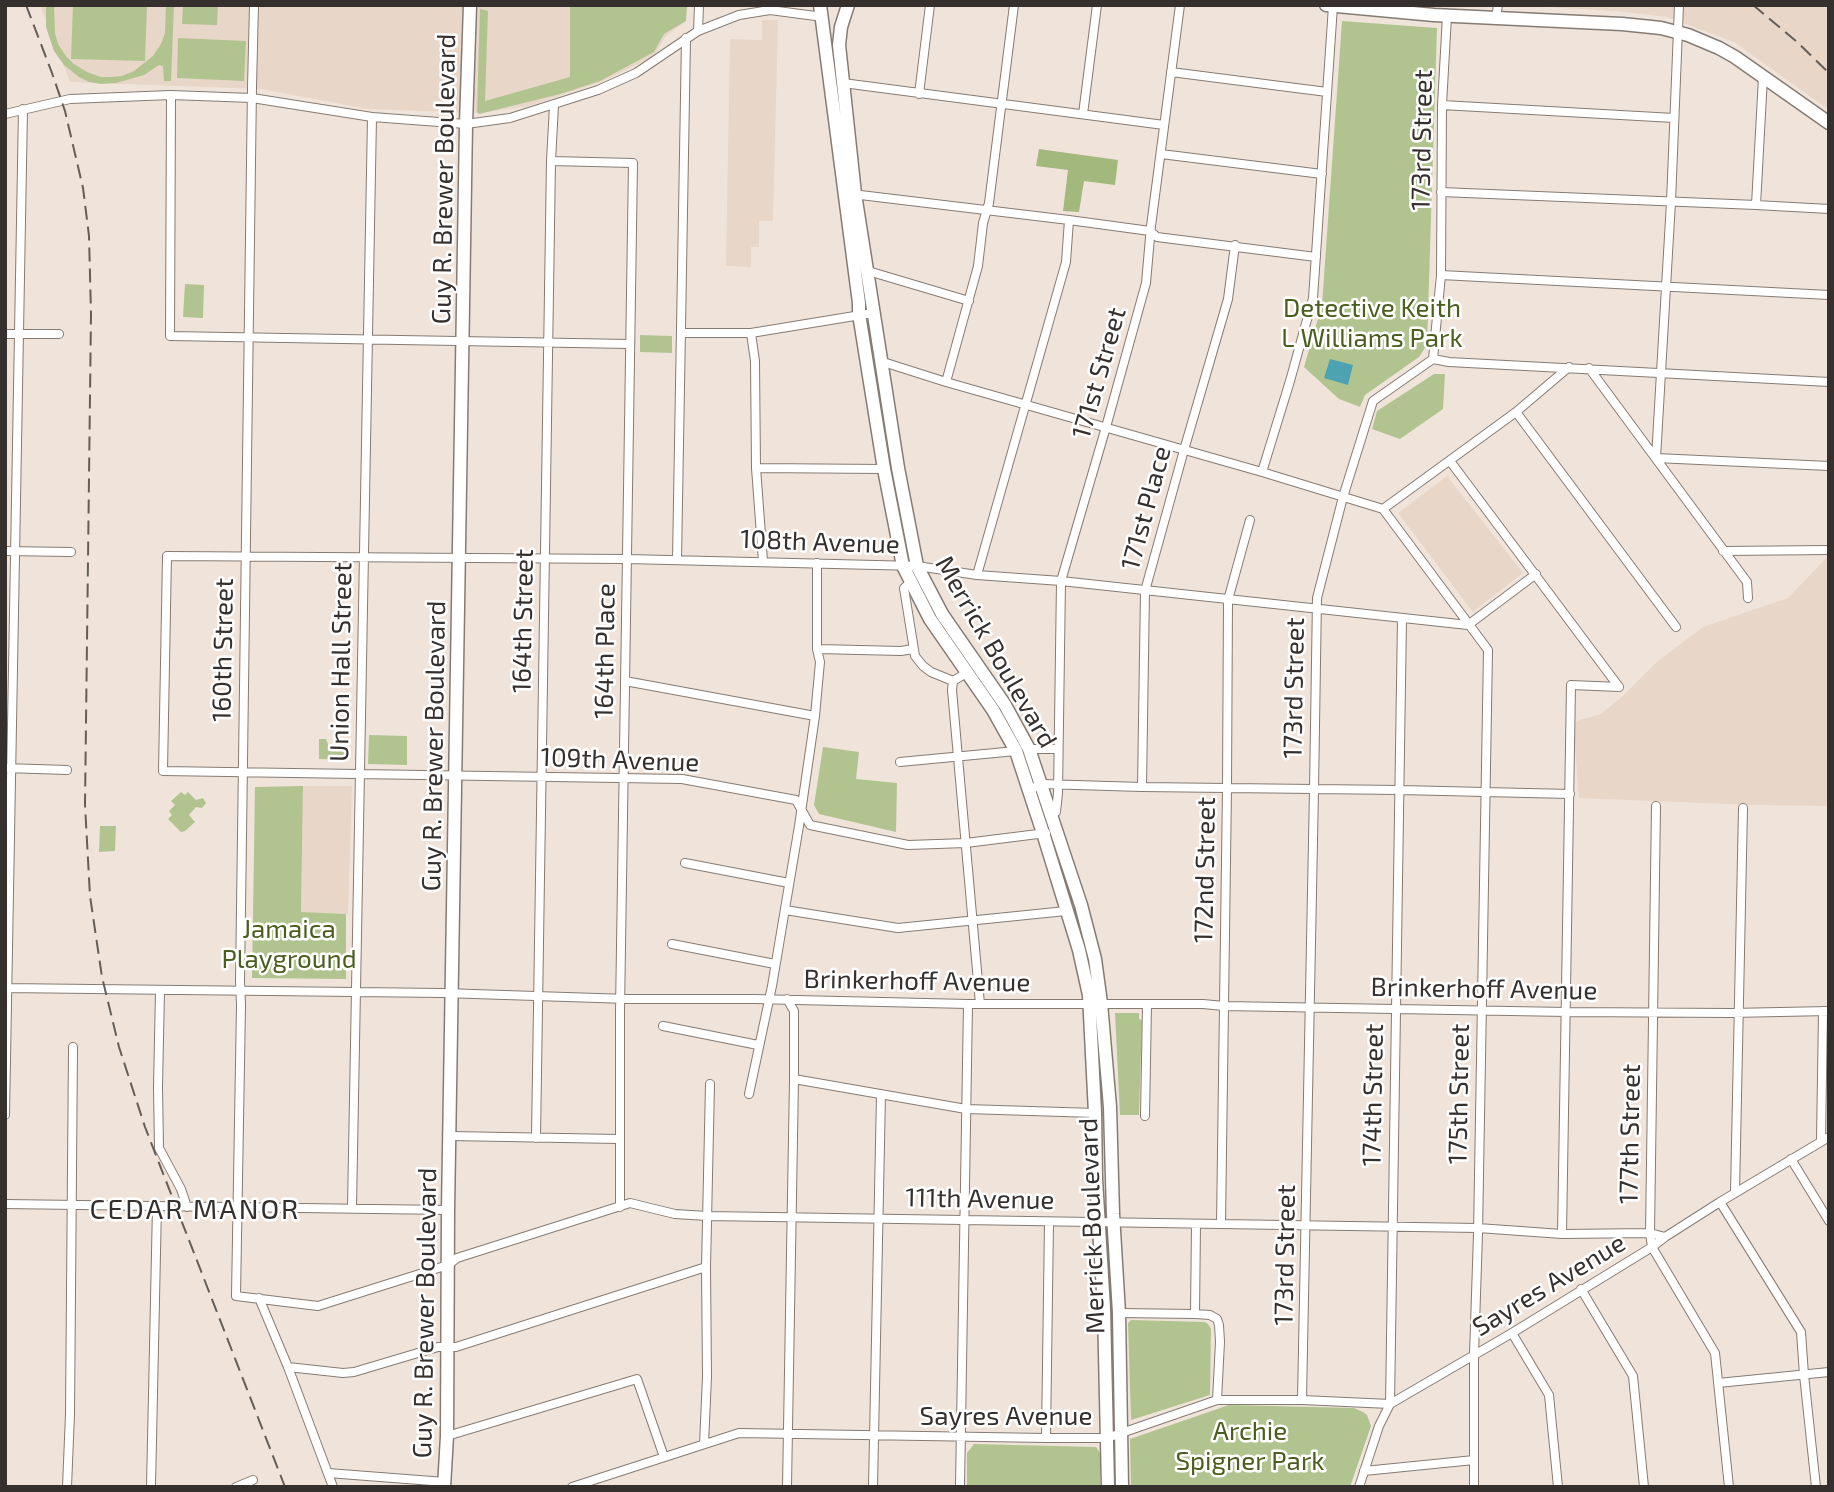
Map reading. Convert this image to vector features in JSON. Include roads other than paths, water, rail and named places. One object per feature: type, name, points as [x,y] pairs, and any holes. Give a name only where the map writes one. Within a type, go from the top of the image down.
[{"type":"main road","name":"Guy R. Brewer Boulevard","points":[[444,1484],[447,1436],[448,1210],[470,5]]},
{"type":"main road","name":"Merrick Boulevard","points":[[848,5],[839,36],[859,314],[903,566],[930,619],[1022,750],[1042,784],[1081,905],[1095,960],[1095,1113],[1104,1308],[1108,1487]]},
{"type":"main road","points":[[1326,5],[1447,16],[1497,12],[1661,28],[1719,48],[1829,122]]},
{"type":"main road","name":"Merrick Boulevard","points":[[821,11],[850,193],[868,271],[880,361],[917,566],[942,614],[1005,705],[1022,750],[1029,790],[1096,1003],[1110,1107],[1119,1313],[1122,1487]]},
{"type":"street","name":"160th Street","points":[[236,1296],[254,5]]},
{"type":"street","points":[[698,32],[699,5]]},
{"type":"street","points":[[740,15],[754,5]]},
{"type":"street","points":[[919,94],[930,5]]},
{"type":"street","points":[[946,382],[978,266],[983,223],[989,203],[1014,5]]},
{"type":"street","points":[[1083,114],[1097,5]]},
{"type":"street","name":"171st Street","points":[[1052,814],[1056,812],[1058,786],[1060,581],[1146,283],[1150,231],[1180,5]]},
{"type":"street","points":[[1656,458],[1679,5]]},
{"type":"street","points":[[1262,472],[1313,298],[1333,6]]},
{"type":"street","points":[[5,114],[70,99],[172,95],[252,98],[372,117],[466,124],[510,118],[598,90],[636,74],[698,32],[740,15],[770,10],[821,11]]},
{"type":"street","name":"173rd Street","points":[[1302,1400],[1317,598],[1343,497],[1373,401],[1433,359],[1441,275],[1442,105],[1447,16]]},
{"type":"street","points":[[677,560],[687,38]]},
{"type":"street","points":[[1171,72],[1327,92]]},
{"type":"street","points":[[1756,205],[1763,77]]},
{"type":"street","points":[[843,83],[1164,125]]},
{"type":"street","points":[[172,95],[170,336],[630,344]]},
{"type":"street","name":"164th Street","points":[[536,1138],[554,105]]},
{"type":"street","points":[[1442,105],[1674,118]]},
{"type":"street","points":[[5,1115],[10,551],[23,109]]},
{"type":"street","name":"Union Hall Street","points":[[352,1208],[372,117]]},
{"type":"street","points":[[1161,154],[1322,174]]},
{"type":"street","name":"164th Place","points":[[551,161],[633,163],[620,999],[620,1207]]},
{"type":"street","points":[[1441,192],[1829,209]]},
{"type":"street","points":[[850,193],[1150,231],[1157,236],[1316,257]]},
{"type":"street","points":[[976,575],[1066,262],[1069,220]]},
{"type":"street","name":"171st Place","points":[[1142,788],[1145,591],[1228,299],[1235,245]]},
{"type":"street","points":[[868,271],[970,301]]},
{"type":"street","points":[[1441,275],[1829,295]]},
{"type":"street","points":[[682,332],[751,333],[873,313]]},
{"type":"street","points":[[751,333],[755,361],[756,468],[764,561]]},
{"type":"street","points":[[5,334],[59,334]]},
{"type":"street","points":[[1433,359],[1829,382]]},
{"type":"street","points":[[880,361],[1383,509],[1516,412],[1569,367]]},
{"type":"street","points":[[1589,368],[1747,582],[1748,598]]},
{"type":"street","points":[[1516,412],[1676,627]]},
{"type":"street","points":[[1656,458],[1829,466]]},
{"type":"street","points":[[1450,461],[1619,687],[1571,685],[1562,1234]]},
{"type":"street","points":[[756,468],[884,469]]},
{"type":"street","name":"175th Street","points":[[1383,509],[1488,650],[1474,1355],[1474,1487]]},
{"type":"street","name":"172nd Street","points":[[1220,1224],[1228,600],[1250,520]]},
{"type":"street","points":[[1723,551],[1829,550]]},
{"type":"street","points":[[10,551],[71,552]]},
{"type":"street","name":"108th Avenue","points":[[163,771],[167,555],[764,561],[917,566],[976,575],[1060,581],[1468,625]]},
{"type":"street","points":[[749,1094],[785,910],[815,716],[820,662],[817,649],[817,563]]},
{"type":"street","points":[[1468,625],[1536,574]]},
{"type":"street","points":[[911,582],[904,588],[915,656],[931,672],[953,681]]},
{"type":"street","name":"174th Street","points":[[1390,1404],[1402,618]]},
{"type":"street","points":[[817,649],[913,649]]},
{"type":"street","points":[[953,681],[968,672]]},
{"type":"street","points":[[625,681],[815,716]]},
{"type":"street","points":[[953,681],[980,1004]]},
{"type":"street","points":[[900,762],[1058,749]]},
{"type":"street","points":[[8,768],[67,770]]},
{"type":"street","name":"109th Avenue","points":[[163,771],[682,779],[796,800],[810,825],[908,845],[965,843],[1057,830]]},
{"type":"street","points":[[1029,790],[1042,784],[1142,788],[1570,794]]},
{"type":"street","name":"177th Street","points":[[1656,806],[1650,1233],[1652,1247],[1715,1353],[1729,1487]]},
{"type":"street","points":[[1735,1193],[1743,808]]},
{"type":"street","points":[[685,863],[789,883]]},
{"type":"street","points":[[785,910],[898,928],[1066,911]]},
{"type":"street","points":[[672,944],[775,964]]},
{"type":"street","name":"Brinkerhoff Avenue","points":[[6,988],[452,993],[620,999],[787,999],[968,1004],[1203,1004],[1567,1012],[1826,1011]]},
{"type":"street","points":[[160,990],[159,1148],[181,1189],[187,1207]]},
{"type":"street","points":[[787,999],[794,1011],[787,1487]]},
{"type":"street","points":[[960,1487],[968,1004]]},
{"type":"street","points":[[1145,1116],[1147,1004]]},
{"type":"street","points":[[1825,1139],[1826,1011]]},
{"type":"street","points":[[663,1026],[758,1045]]},
{"type":"street","points":[[67,1487],[73,1047]]},
{"type":"street","points":[[794,1079],[966,1109],[1095,1113]]},
{"type":"street","points":[[704,1444],[710,1084]]},
{"type":"street","points":[[873,1487],[881,1094]]},
{"type":"street","points":[[450,1136],[619,1139]]},
{"type":"street","name":"Sayres Avenue","points":[[572,1487],[738,1433],[1107,1438],[1217,1400],[1390,1404],[1512,1333],[1825,1139]]},
{"type":"street","points":[[1791,1159],[1829,1221]]},
{"type":"street","points":[[1720,1202],[1801,1332],[1816,1487]]},
{"type":"street","name":"111th Avenue","points":[[236,1296],[318,1306],[630,1203],[675,1214],[707,1216],[1392,1226],[1562,1234],[1650,1233],[1665,1237]]},
{"type":"street","points":[[5,1204],[448,1210]]},
{"type":"street","points":[[151,1487],[157,1206]]},
{"type":"street","points":[[1046,1438],[1049,1222]]},
{"type":"street","points":[[1195,1314],[1196,1224]]},
{"type":"street","points":[[288,1367],[354,1372],[432,1348],[459,1347],[706,1267]]},
{"type":"street","points":[[1581,1289],[1633,1376],[1644,1487]]},
{"type":"street","points":[[259,1298],[333,1487]]},
{"type":"street","points":[[1119,1313],[1195,1314],[1210,1315],[1217,1319],[1220,1342],[1217,1400]]},
{"type":"street","points":[[1512,1333],[1549,1395],[1558,1487]]},
{"type":"street","points":[[1718,1384],[1829,1372]]},
{"type":"street","points":[[447,1436],[637,1379],[664,1457]]},
{"type":"street","points":[[1359,1487],[1379,1426],[1390,1404]]},
{"type":"street","points":[[1364,1471],[1474,1460]]},
{"type":"street","points":[[328,1473],[444,1484]]},
{"type":"street","points":[[236,1487],[253,1480]]},
{"type":"water","points":[[1330,359],[1353,365],[1348,385],[1324,378]]},
{"type":"railway","points":[[26,5],[65,111],[83,188],[89,236],[91,314],[85,805],[90,896],[102,977],[119,1047],[145,1127],[285,1487]]},
{"type":"railway","points":[[1753,5],[1829,73]]},
{"type":"district","name":"CEDAR MANOR","points":[[195,1210]]},
{"type":"park label","name":"Detective Keith L Williams Park","points":[[1372,323]]},
{"type":"park label","name":"Jamaica Playground","points":[[289,944]]},
{"type":"park label","name":"Archie Spigner Park","points":[[1250,1446]]}]
